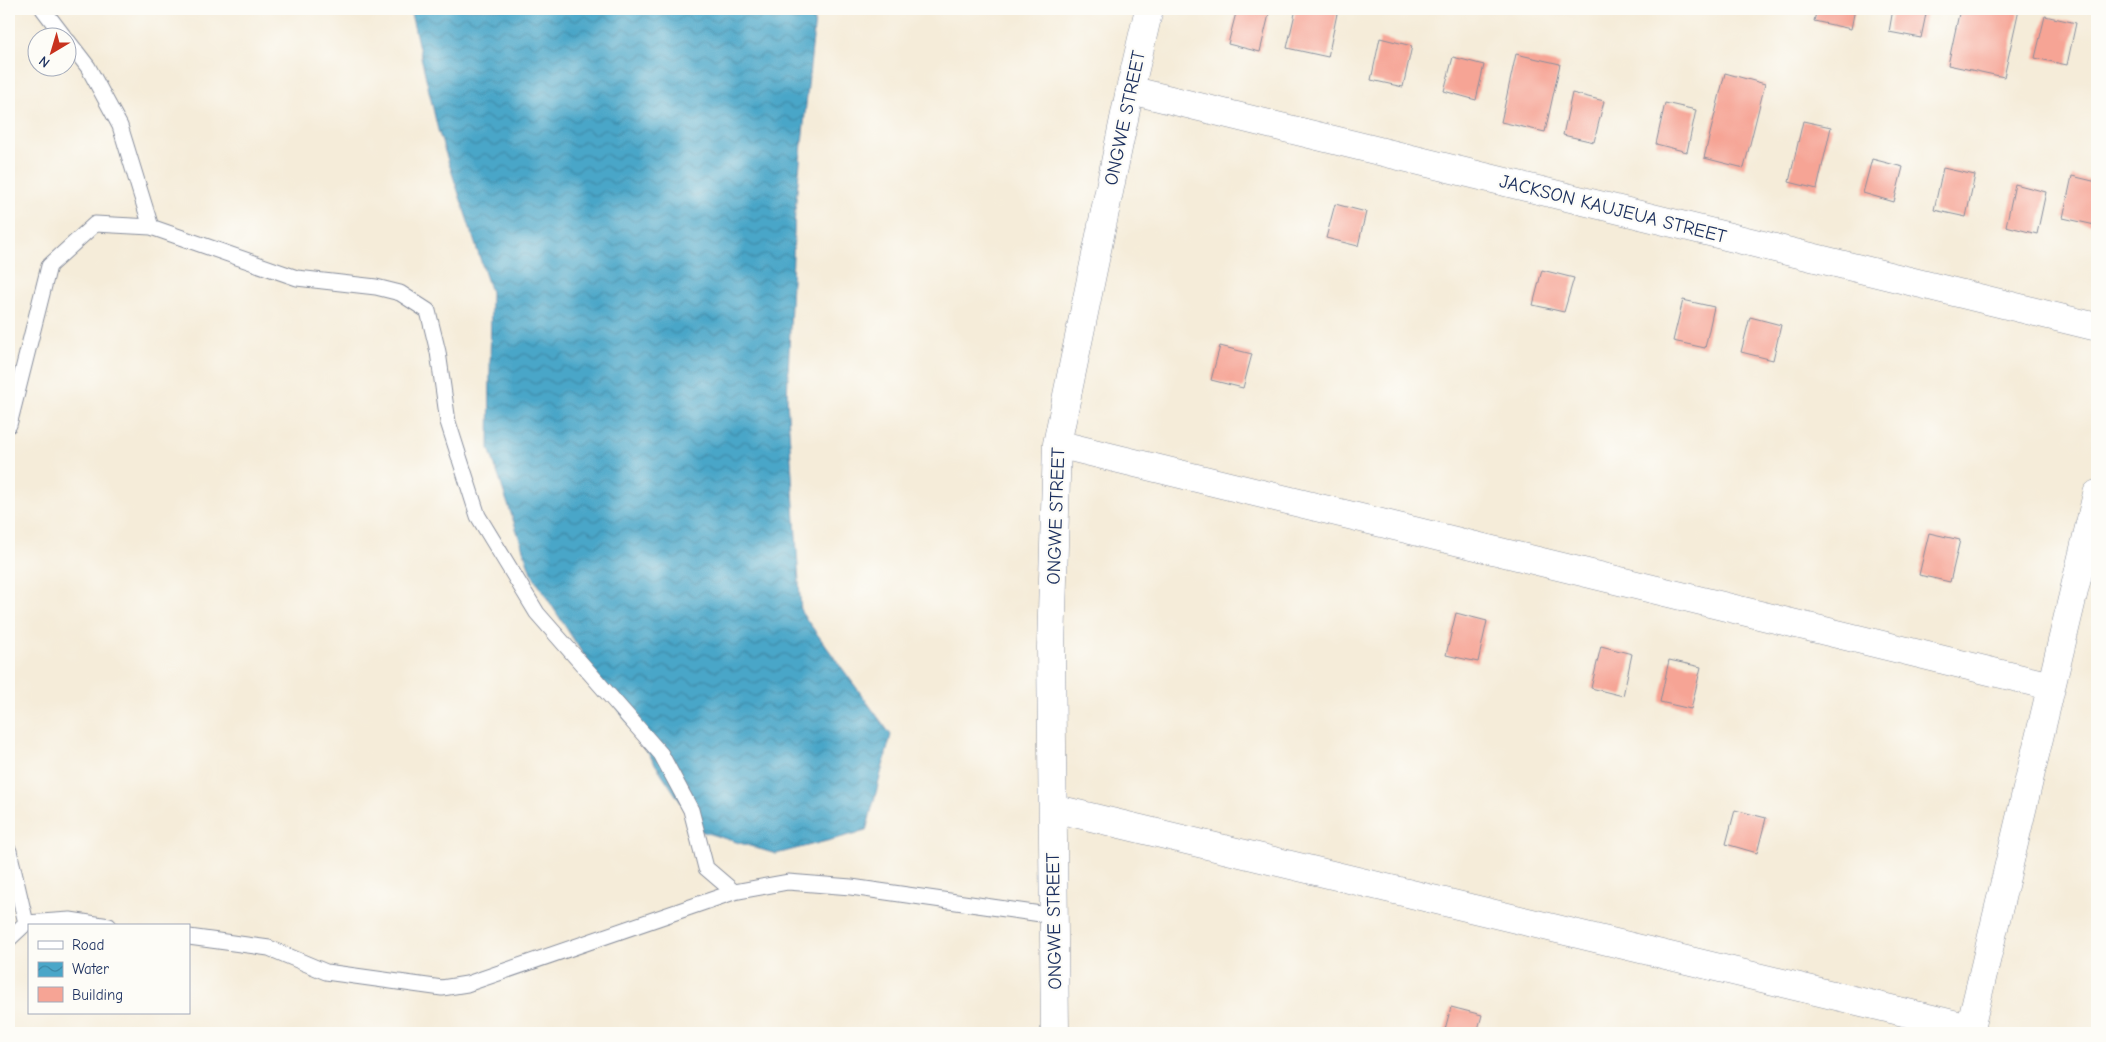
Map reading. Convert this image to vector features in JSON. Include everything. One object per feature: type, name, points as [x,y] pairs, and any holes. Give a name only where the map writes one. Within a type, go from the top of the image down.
[{"type":"street","name":"ONGWE STREET","points":[[1056,1033],[1051,646],[1057,444],[1130,90],[1149,9]]},
{"type":"street","name":"JACKSON KAUJEUA STREET","points":[[1130,90],[2097,327]]},
{"type":"street","points":[[1057,444],[2051,686]]},
{"type":"street","points":[[1052,808],[1970,1031],[2097,494]]},
{"type":"lane","points":[[43,9],[57,28]]},
{"type":"lane","points":[[78,54],[88,68],[120,126],[150,227]]},
{"type":"lane","points":[[9,425],[48,266],[95,224],[150,227],[297,278],[376,287],[400,293],[428,312],[438,352],[448,422],[478,516],[537,612],[661,754],[691,810],[706,868],[734,892]]},
{"type":"lane","points":[[9,852],[26,924]]},
{"type":"lane","points":[[190,937],[269,948],[326,972],[442,988],[467,984],[734,892],[788,882],[851,886],[1055,916]]},
{"type":"lane","points":[[9,939],[26,924],[70,920],[96,924]]},
{"type":"water","points":[[410,9],[816,9],[795,210],[787,399],[801,612],[891,735],[866,831],[776,854],[700,831],[611,698],[531,573],[489,448],[491,292],[438,130]]},
{"type":"building","points":[[1237,9],[1270,10],[1260,52],[1228,44]]},
{"type":"building","points":[[1296,9],[1338,9],[1328,57],[1287,48]]},
{"type":"building","points":[[1817,9],[1855,9],[1851,29],[1814,21]]},
{"type":"building","points":[[1893,9],[1927,9],[1921,38],[1889,32]]},
{"type":"building","points":[[1960,9],[2019,9],[2004,77],[1948,65]]},
{"type":"building","points":[[2045,16],[2076,23],[2067,65],[2035,58]]},
{"type":"building","points":[[1380,38],[1412,46],[1403,87],[1371,80]]},
{"type":"building","points":[[1516,54],[1560,64],[1545,132],[1501,122]]},
{"type":"building","points":[[1453,57],[1484,65],[1476,100],[1444,91]]},
{"type":"building","points":[[1725,73],[1765,84],[1744,168],[1704,158]]},
{"type":"building","points":[[1572,93],[1604,101],[1594,142],[1563,135]]},
{"type":"building","points":[[1665,103],[1696,110],[1687,152],[1656,144]]},
{"type":"building","points":[[1803,121],[1831,127],[1817,189],[1789,182]]},
{"type":"building","points":[[1872,159],[1903,167],[1894,202],[1863,193]]},
{"type":"building","points":[[1943,168],[1975,175],[1966,217],[1934,210]]},
{"type":"building","points":[[2072,176],[2097,182],[2095,225],[2063,218]]},
{"type":"building","points":[[2015,184],[2046,192],[2037,234],[2006,226]]},
{"type":"building","points":[[1335,204],[1366,212],[1358,246],[1326,238]]},
{"type":"building","points":[[1542,270],[1574,278],[1564,312],[1533,305]]},
{"type":"building","points":[[1683,300],[1714,307],[1705,348],[1673,341]]},
{"type":"building","points":[[1750,317],[1781,325],[1773,360],[1741,352]]},
{"type":"building","points":[[1220,346],[1252,354],[1243,388],[1211,380]]},
{"type":"building","points":[[1929,533],[1960,540],[1950,582],[1919,575]]},
{"type":"building","points":[[1456,613],[1487,621],[1478,662],[1446,655]]},
{"type":"building","points":[[1601,646],[1632,654],[1623,696],[1591,688]]},
{"type":"building","points":[[1669,660],[1701,667],[1691,709],[1660,702]]},
{"type":"building","points":[[1735,810],[1766,818],[1757,853],[1726,844]]},
{"type":"building","points":[[1451,1007],[1482,1015],[1477,1033],[1444,1033]]}]
